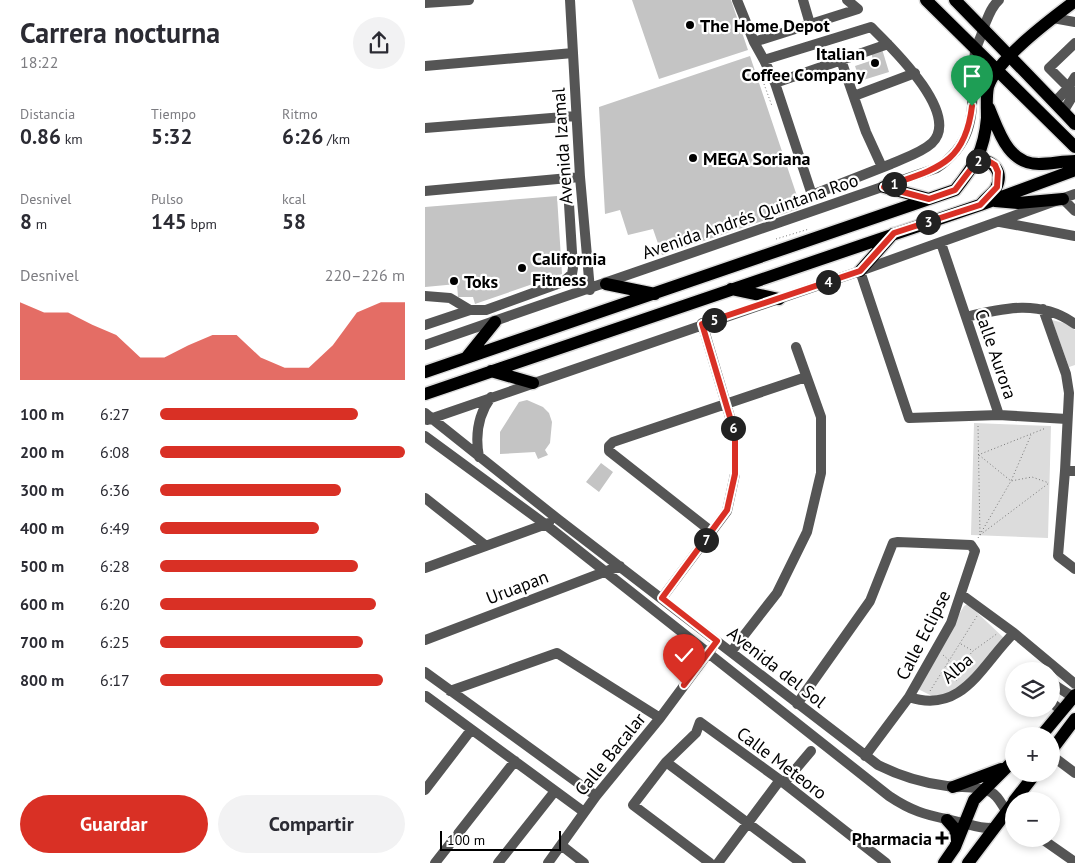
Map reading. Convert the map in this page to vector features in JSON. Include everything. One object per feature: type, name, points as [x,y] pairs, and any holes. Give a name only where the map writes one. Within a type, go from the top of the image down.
[{"type":"main road","points":[[926,0],[975,51],[1075,147]]},
{"type":"main road","points":[[955,0],[983,31],[1011,56],[1075,123]]},
{"type":"main road","points":[[425,372],[955,190],[977,161],[985,135],[988,87],[997,71],[1053,18],[1075,1]]},
{"type":"main road","points":[[988,104],[1004,143],[1019,158],[1038,164],[1075,160]]},
{"type":"main road","points":[[977,161],[990,162],[995,165],[998,172],[997,187],[980,205]]},
{"type":"main road","points":[[425,394],[980,205],[1075,170]]},
{"type":"main road","points":[[884,187],[929,199]]},
{"type":"main road","points":[[993,200],[1018,203],[1069,197]]},
{"type":"main road","points":[[860,271],[894,233]]},
{"type":"main road","points":[[606,284],[655,294]]},
{"type":"main road","points":[[731,289],[779,299]]},
{"type":"main road","points":[[466,358],[495,322]]},
{"type":"main road","points":[[491,371],[533,383]]},
{"type":"main road","points":[[1049,727],[1074,692]]},
{"type":"main road","points":[[1060,740],[1075,718]]},
{"type":"main road","points":[[953,787],[1005,765]]},
{"type":"main road","points":[[944,863],[957,841],[970,807],[983,790],[1005,769]]},
{"type":"main road","points":[[968,863],[994,828],[1005,819]]},
{"type":"main road","points":[[947,820],[955,829],[957,841]]},
{"type":"street","points":[[425,3],[469,0]]},
{"type":"street","name":"Avenida Izamal","points":[[570,0],[580,178],[590,290]]},
{"type":"street","points":[[803,0],[810,24]]},
{"type":"street","points":[[754,42],[858,9],[847,0]]},
{"type":"street","name":"Avenida Andrés Quintana Roo","points":[[425,345],[590,290],[937,168],[950,159],[963,143],[970,122],[975,51],[993,7],[999,0]]},
{"type":"street","points":[[740,1],[754,42],[775,83],[818,210]]},
{"type":"street","points":[[1053,18],[1075,22]]},
{"type":"street","points":[[764,60],[871,27],[915,73],[938,118],[939,130],[932,143],[913,155],[812,195]]},
{"type":"street","points":[[1072,91],[1049,68],[1075,43]]},
{"type":"street","points":[[775,83],[888,44]]},
{"type":"street","points":[[425,66],[573,53]]},
{"type":"street","points":[[841,60],[882,168]]},
{"type":"street","points":[[854,96],[915,73]]},
{"type":"street","points":[[1059,107],[1072,91],[1075,77]]},
{"type":"street","points":[[425,128],[576,116]]},
{"type":"street","points":[[425,191],[580,178]]},
{"type":"street","points":[[427,417],[779,299],[1069,197],[1075,211]]},
{"type":"street","points":[[425,325],[470,310],[486,310],[563,282],[572,274],[569,204]]},
{"type":"street","points":[[999,222],[1075,236]]},
{"type":"street","name":"Calle Aurora","points":[[860,271],[909,418],[999,415],[941,243]]},
{"type":"street","points":[[425,296],[450,298],[470,310]]},
{"type":"street","points":[[966,318],[1006,307],[1043,310],[1075,324]]},
{"type":"street","points":[[1043,310],[1070,373],[1067,419],[1070,471],[1059,556],[1075,569]]},
{"type":"street","points":[[662,598],[727,510],[735,474],[735,434],[702,324]]},
{"type":"street","points":[[731,652],[777,593],[807,532],[821,473],[821,417],[796,347]]},
{"type":"street","points":[[712,532],[609,451],[609,446],[613,442],[806,377]]},
{"type":"street","points":[[479,457],[475,438],[485,405],[491,397]]},
{"type":"street","points":[[999,415],[1067,419]]},
{"type":"street","name":"Avenida del Sol","points":[[427,417],[865,756],[899,776],[953,787],[983,790]]},
{"type":"street","name":"Avenida del Sol","points":[[427,438],[545,524],[603,572],[709,652],[813,738],[908,809],[929,817],[964,823],[980,828],[994,828]]},
{"type":"street","points":[[425,498],[486,546]]},
{"type":"street","points":[[425,568],[559,520]]},
{"type":"street","name":"Calle Eclipse","points":[[797,704],[870,601],[893,543],[971,545],[975,551],[962,595],[951,623],[909,697],[865,756]]},
{"type":"street","name":"Uruapan","points":[[425,640],[621,566]]},
{"type":"street","points":[[962,595],[1074,692]]},
{"type":"street","name":"Alba","points":[[909,697],[924,700],[957,694],[977,676],[1011,637]]},
{"type":"street","name":"Calle Bacalar","points":[[548,863],[596,796],[660,718],[717,641]]},
{"type":"street","points":[[450,691],[557,653],[660,718]]},
{"type":"street","points":[[425,672],[596,796]]},
{"type":"street","points":[[437,682],[425,697],[584,812]]},
{"type":"street","points":[[1060,687],[1074,692]]},
{"type":"street","name":"Calle Meteoro","points":[[710,863],[633,805],[667,762],[696,733],[700,722],[782,782],[886,863]]},
{"type":"street","points":[[813,738],[824,725]]},
{"type":"street","points":[[425,790],[471,730]]},
{"type":"street","points":[[718,863],[747,823],[811,751]]},
{"type":"street","points":[[1060,760],[1075,773]]},
{"type":"street","points":[[435,863],[515,761]]},
{"type":"street","points":[[667,762],[801,863]]},
{"type":"street","points":[[983,790],[996,796],[1005,810]]},
{"type":"street","points":[[498,863],[555,791]]},
{"type":"street","points":[[561,845],[584,863]]},
{"type":"street","points":[[1052,847],[1072,862]]},
{"type":"path","points":[[764,81],[773,108]]},
{"type":"path","points":[[776,240],[810,228]]},
{"type":"path","points":[[978,423],[980,535],[978,455],[978,423]]},
{"type":"path","points":[[978,455],[1051,426],[1042,426]]},
{"type":"path","points":[[980,535],[1011,481],[1031,434]]},
{"type":"path","points":[[978,455],[1011,481],[1032,477],[1049,483],[980,535]]},
{"type":"path","points":[[924,700],[948,658],[961,643],[978,614]]},
{"type":"path","points":[[957,694],[958,668],[973,651],[999,632],[1011,637]]},
{"type":"path","points":[[961,643],[973,651]]},
{"type":"path","points":[[936,650],[958,668],[957,694]]},
{"type":"shaded area","points":[[1052,320],[1068,324],[1075,330],[1075,365],[1069,367]]},
{"type":"shaded area","points":[[974,423],[1051,426],[1048,538],[971,535]]},
{"type":"shaded area","points":[[968,604],[1005,639],[954,694],[936,698],[916,688],[964,606]]},
{"type":"building","name":"The Home Depot","points":[[632,0],[731,0],[748,50],[659,79]]},
{"type":"building","name":"Italian Coffee Company","points":[[882,49],[889,72],[860,81],[855,66],[873,60],[871,52]]},
{"type":"building","name":"MEGA Soriana","points":[[750,56],[801,208],[662,255],[653,229],[628,235],[620,210],[605,214],[599,107]]},
{"type":"building","points":[[557,196],[562,274],[475,304],[473,297],[458,297],[457,284],[425,287],[425,207]]},
{"type":"building","points":[[527,400],[543,407],[549,413],[552,422],[550,443],[545,450],[548,455],[538,459],[535,452],[500,454],[500,432],[519,402]]},
{"type":"building","points":[[601,463],[613,472],[599,492],[586,482]]},
{"type":"place","name":"The Home Depot","points":[[690,25]]},
{"type":"place","name":"Italian Coffee Company","points":[[875,63]]},
{"type":"place","name":"MEGA Soriana","points":[[693,158]]},
{"type":"place","name":"California Fitness","points":[[522,268]]},
{"type":"place","name":"Toks","points":[[454,281]]},
{"type":"place","name":"Pharmacia","points":[[942,838]]},
{"type":"route","points":[[684,685],[717,641],[662,598],[727,510],[735,474],[735,434],[702,324],[860,271],[894,233],[980,205],[997,187],[998,178],[995,165],[983,160],[977,161],[955,190],[929,199],[884,187],[937,168],[950,159],[963,143],[970,122],[972,106]]}]
